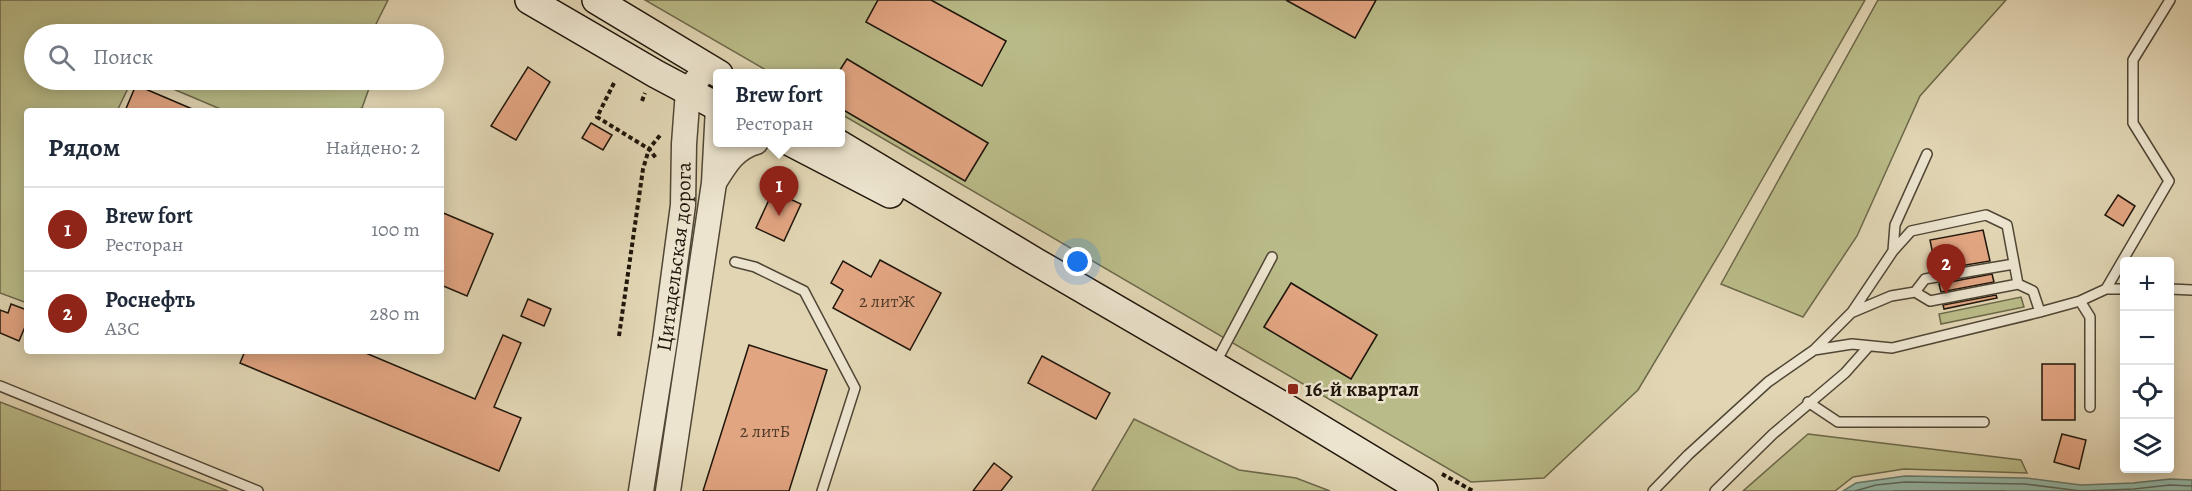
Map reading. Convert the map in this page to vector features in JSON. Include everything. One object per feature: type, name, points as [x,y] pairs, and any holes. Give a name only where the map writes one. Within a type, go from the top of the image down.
[{"type":"main road","points":[[530,0],[713,105]]},
{"type":"main road","points":[[596,0],[713,70]]},
{"type":"main road","points":[[800,147],[939,218],[1036,262]]},
{"type":"main road","points":[[844,147],[1424,491]]},
{"type":"street","points":[[688,91],[713,70]]},
{"type":"street","name":"Цитадельская дорога","points":[[641,491],[665,340],[683,205],[688,91]]},
{"type":"street","name":"Цитадельская дорога","points":[[669,491],[714,183],[715,147]]},
{"type":"street","points":[[714,183],[729,159],[743,147]]},
{"type":"lane","points":[[2106,289],[2169,181],[2133,123],[2133,60],[2170,0]]},
{"type":"lane","points":[[1893,251],[1896,225],[1927,154]]},
{"type":"lane","points":[[1653,491],[1688,455],[1768,382],[1814,350],[1852,312],[1893,251],[1911,231],[1986,215],[2007,225],[2018,284]]},
{"type":"lane","points":[[1214,367],[1272,257]]},
{"type":"lane","points":[[735,262],[755,267],[804,291],[855,388],[822,491]]},
{"type":"lane","points":[[1916,292],[1925,279],[2014,264]]},
{"type":"lane","points":[[1852,312],[1892,296],[1916,292],[1930,301],[2018,284],[2033,291],[2040,312]]},
{"type":"lane","points":[[1814,350],[1852,344],[1892,348],[2080,301],[2106,289],[2120,289]]},
{"type":"lane","points":[[2174,290],[2192,290]]},
{"type":"lane","points":[[2080,301],[2090,317],[2090,407]]},
{"type":"lane","points":[[1715,491],[1808,402],[1845,373],[1869,346]]},
{"type":"lane","points":[[0,386],[258,491]]},
{"type":"lane","points":[[1808,402],[1838,422],[1984,422]]},
{"type":"path","points":[[614,83],[597,117],[649,149],[656,158]]},
{"type":"path","points":[[619,336],[644,169],[649,149],[661,134]]},
{"type":"green space","points":[[0,0],[388,0],[376,24],[24,24],[24,90],[127,90],[118,108],[24,108],[24,302],[0,293]]},
{"type":"green space","points":[[645,0],[878,0],[866,22],[982,85],[1006,41],[931,0],[1286,0],[1355,38],[1375,2],[1371,0],[1865,0],[1724,246],[1638,390],[1544,478],[1471,482],[845,116],[845,110],[965,181],[988,143],[847,59],[841,69],[764,69]],"holes":[[[1291,283],[1377,335],[1351,379],[1264,327]]]},
{"type":"green space","points":[[1878,0],[2006,0],[1920,96],[1857,236],[1803,317],[1721,284]]},
{"type":"green space","points":[[176,90],[368,90],[362,108],[218,108]]},
{"type":"green space","points":[[2021,297],[2024,307],[1941,324],[1939,314]]},
{"type":"green space","points":[[0,402],[228,491],[0,491]]},
{"type":"green space","points":[[1134,419],[1239,470],[1296,478],[1330,491],[1092,491]]},
{"type":"green space","points":[[1808,434],[2021,460],[2027,473],[1904,469],[1853,477],[1835,491],[1743,491]]},
{"type":"water","points":[[1905,476],[2026,478],[2081,485],[2170,479],[2192,480],[2192,491],[1843,491],[1856,483]]},
{"type":"building","points":[[878,0],[931,0],[1006,41],[982,86],[866,22]]},
{"type":"building","points":[[1286,0],[1376,0],[1355,38]]},
{"type":"building","points":[[847,59],[988,143],[965,181],[845,111],[845,69],[841,69]]},
{"type":"building","points":[[528,67],[550,82],[516,140],[491,126]]},
{"type":"building","points":[[134,90],[148,90],[190,108],[126,108]]},
{"type":"building","points":[[591,123],[612,135],[603,150],[582,138]]},
{"type":"building","points":[[773,191],[801,204],[784,241],[756,228]]},
{"type":"building","points":[[2118,195],[2135,206],[2123,226],[2105,215]]},
{"type":"building","points":[[444,213],[493,234],[467,296],[444,286]]},
{"type":"building","points":[[1983,230],[1990,261],[1936,270],[1930,240]]},
{"type":"building","points":[[880,260],[941,293],[910,350],[833,308],[843,290],[831,283],[843,261],[871,277]]},
{"type":"building","points":[[1992,274],[1994,282],[1941,292],[1939,284]]},
{"type":"building","points":[[1291,283],[1377,335],[1351,379],[1264,327]]},
{"type":"building","points":[[1996,295],[1997,298],[1944,309],[1943,305]]},
{"type":"building","points":[[528,299],[551,309],[544,326],[521,316]]},
{"type":"building","points":[[11,304],[24,309],[24,329],[19,341],[0,333],[0,310],[8,313]]},
{"type":"building","points":[[503,335],[521,343],[494,407],[521,418],[499,471],[240,363],[244,354],[368,354],[475,399]]},
{"type":"building","points":[[749,345],[827,370],[789,491],[703,491]]},
{"type":"building","points":[[1042,356],[1110,393],[1096,419],[1028,383]]},
{"type":"building","points":[[2042,364],[2075,364],[2075,420],[2042,420]]},
{"type":"building","points":[[2062,434],[2086,440],[2079,469],[2054,462]]},
{"type":"building","points":[[994,463],[1012,477],[1001,491],[973,491]]},
{"type":"place","name":"Brew fort","points":[[779,216]]},
{"type":"place","name":"Роснефть","points":[[1946,294]]},
{"type":"place","name":"16-й квартал","points":[[1293,389]]}]
